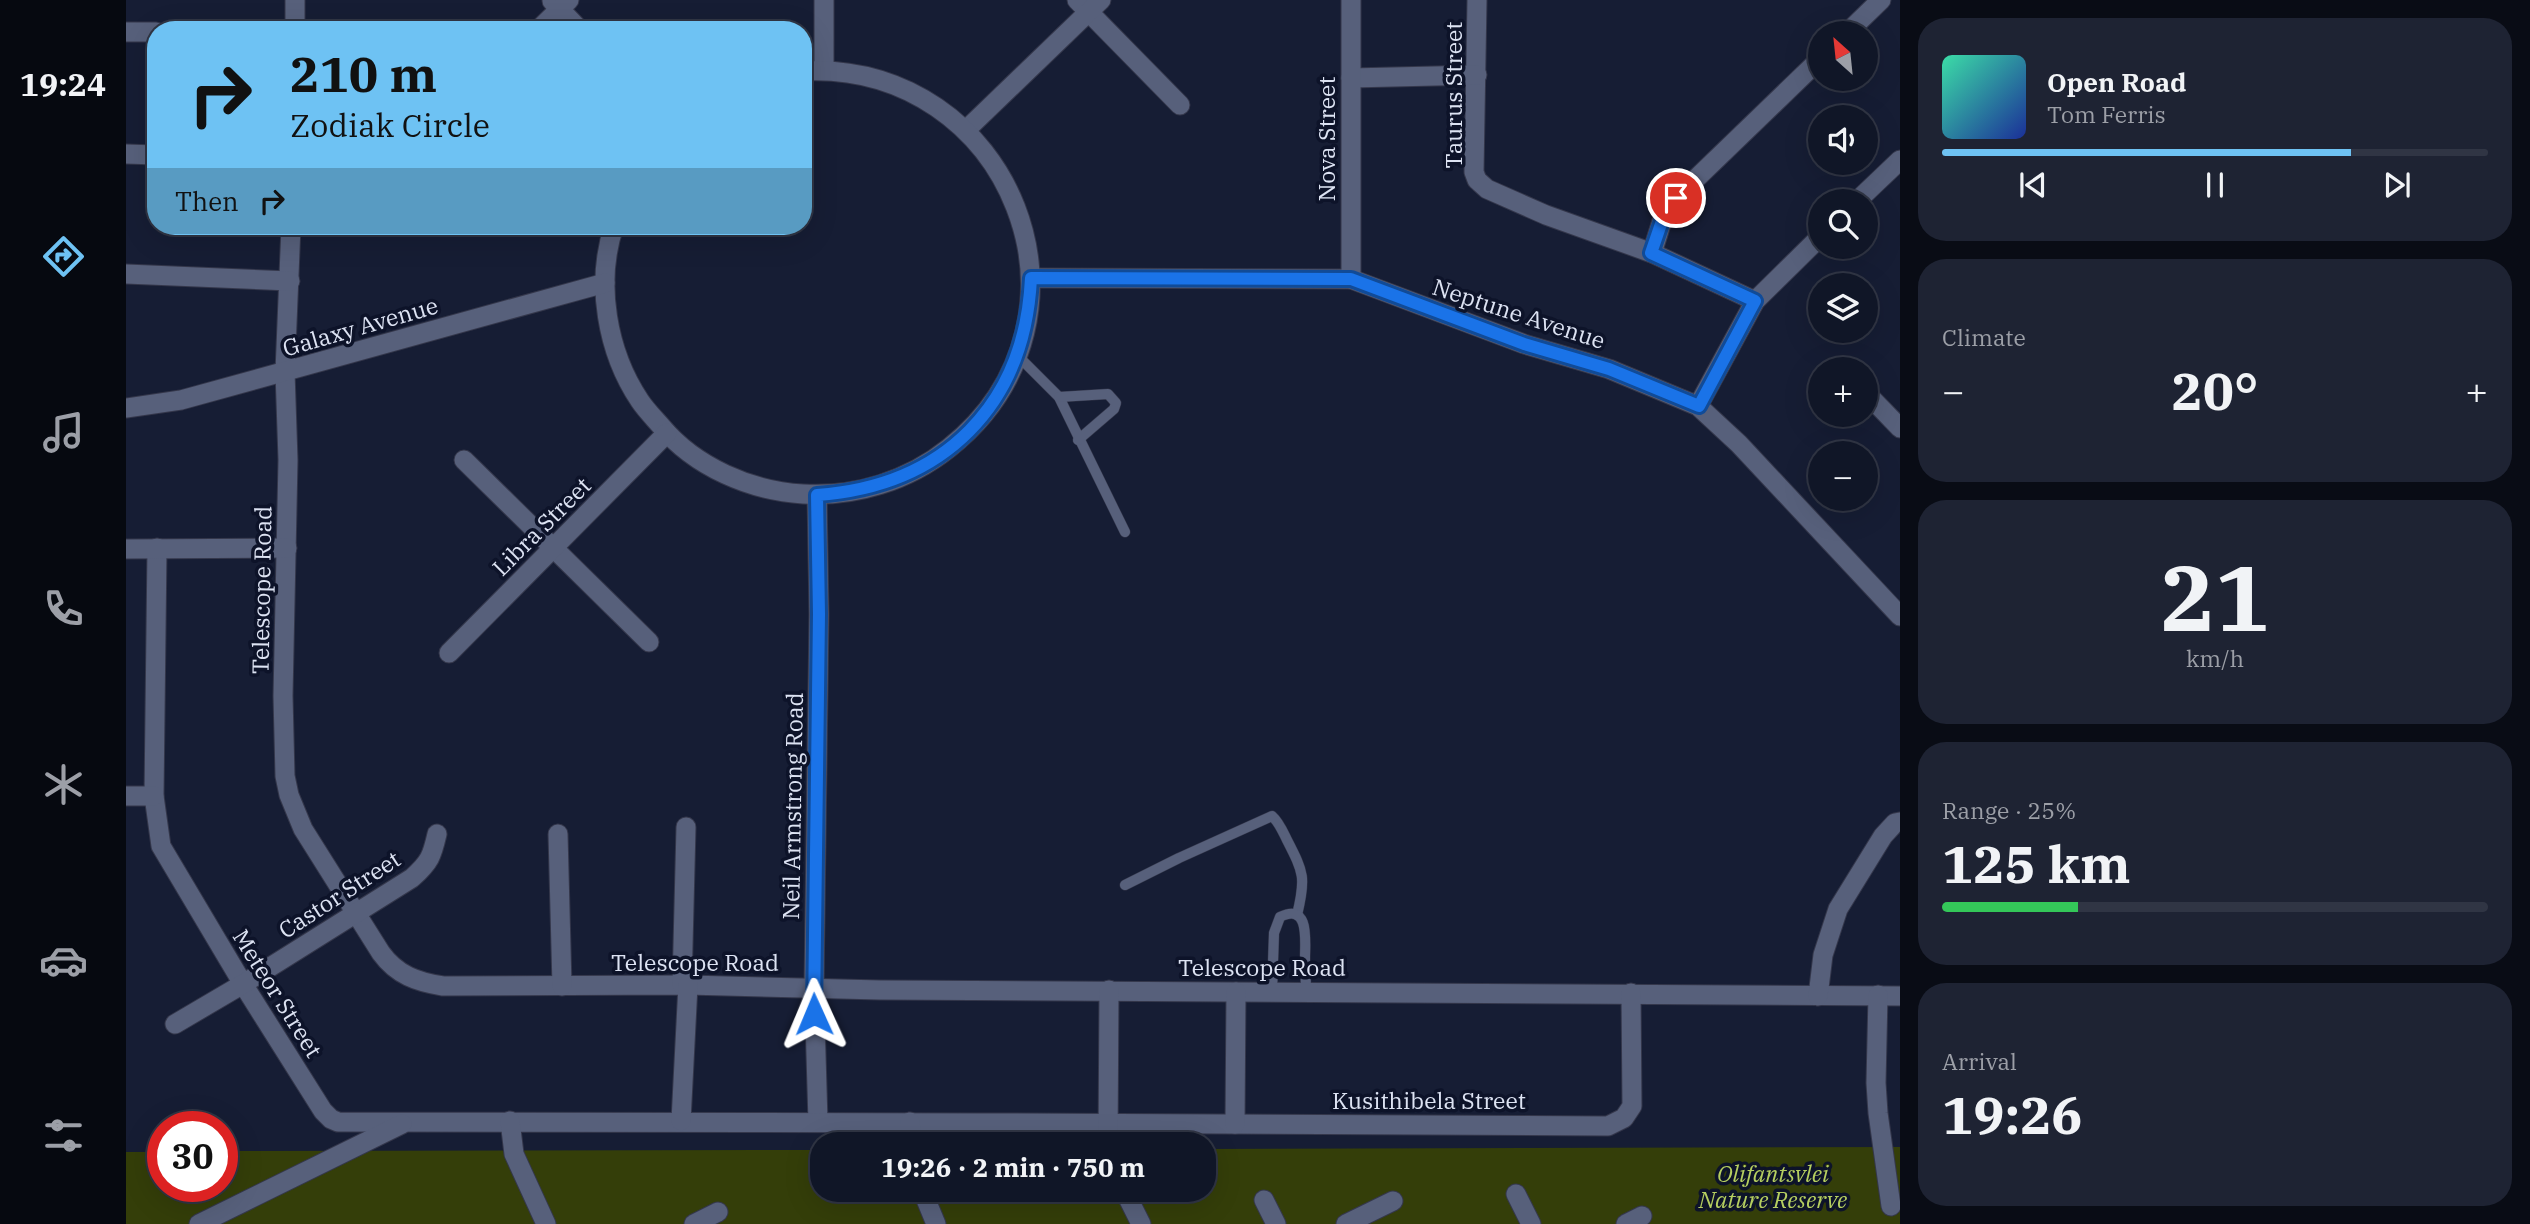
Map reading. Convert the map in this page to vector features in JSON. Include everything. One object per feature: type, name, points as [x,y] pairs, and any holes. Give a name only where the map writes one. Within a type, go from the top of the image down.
[{"type":"street","points":[[295,0],[295,21]]},
{"type":"street","points":[[824,0],[824,70]]},
{"type":"street","name":"Nova Street","points":[[1351,0],[1351,279]]},
{"type":"street","name":"Taurus Street","points":[[1478,0],[1474,172],[1482,186],[1545,215],[1651,253],[1755,301]]},
{"type":"street","points":[[1859,21],[1881,0]]},
{"type":"street","points":[[545,21],[560,3],[573,21]]},
{"type":"street","points":[[966,130],[1089,4],[1180,105]]},
{"type":"street","points":[[126,32],[147,32]]},
{"type":"street","points":[[1651,253],[1662,221],[1676,198],[1808,70]]},
{"type":"street","points":[[611,235],[605,283],[608,324],[620,364],[640,401],[667,433],[710,467],[762,488],[817,495],[869,488],[894,481],[939,456],[969,431],[994,401],[1017,355],[1029,304],[1031,278],[1026,237],[1013,198],[993,162],[966,130],[936,105],[901,87],[863,75],[812,71]]},
{"type":"street","points":[[1350,78],[1477,75]]},
{"type":"street","points":[[126,154],[147,155]]},
{"type":"street","points":[[1870,189],[1900,160]]},
{"type":"street","name":"Telescope Road","points":[[291,235],[285,372],[287,548],[283,696],[284,756],[289,795],[303,829],[355,915],[390,965],[419,982],[443,986],[685,985],[880,990],[1900,996]]},
{"type":"street","points":[[1699,406],[1755,301],[1808,249]]},
{"type":"street","points":[[126,274],[290,281]]},
{"type":"street","name":"Neptune Avenue","points":[[1031,278],[1351,279],[1524,344],[1609,369],[1699,406],[1739,444],[1900,616]]},
{"type":"street","name":"Galaxy Avenue","points":[[126,408],[181,400],[605,283]]},
{"type":"street","points":[[1878,406],[1900,428]]},
{"type":"street","name":"Libra Street","points":[[449,653],[667,433]]},
{"type":"street","points":[[464,460],[649,642]]},
{"type":"street","name":"Neil Armstrong Road","points":[[817,495],[819,641],[814,987],[818,1122]]},
{"type":"street","name":"Meteor Street","points":[[157,548],[154,796],[157,833],[161,846],[243,984],[328,1117],[338,1122],[818,1122]]},
{"type":"street","points":[[126,549],[287,548]]},
{"type":"street","points":[[126,796],[154,796]]},
{"type":"street","points":[[1818,996],[1823,955],[1838,909],[1889,829],[1900,822]]},
{"type":"street","points":[[681,1121],[685,985],[685,827]]},
{"type":"street","name":"Castor Street","points":[[176,1024],[355,915],[425,867],[432,856],[437,834]]},
{"type":"street","points":[[558,834],[562,986]]},
{"type":"street","points":[[1108,1132],[1109,990]]},
{"type":"street","points":[[1143,1132],[1235,1124],[1236,992]]},
{"type":"street","name":"Kusithibela Street","points":[[1235,1124],[1612,1125],[1624,1118],[1632,1106],[1631,993]]},
{"type":"street","points":[[1878,995],[1877,1103],[1891,1206]]},
{"type":"street","points":[[510,1121],[514,1154],[546,1224]]},
{"type":"street","points":[[199,1224],[406,1122]]},
{"type":"street","points":[[818,1122],[910,1122],[1062,1132]]},
{"type":"street","points":[[910,1122],[911,1132]]},
{"type":"street","points":[[1516,1194],[1531,1224]]},
{"type":"street","points":[[1264,1200],[1276,1224]]},
{"type":"street","points":[[1346,1224],[1393,1201]]},
{"type":"street","points":[[927,1202],[936,1224]]},
{"type":"street","points":[[1130,1202],[1141,1224]]},
{"type":"street","points":[[694,1224],[718,1212]]},
{"type":"lane","points":[[1017,355],[1059,397],[1125,532]]},
{"type":"lane","points":[[1059,397],[1108,394],[1116,403],[1114,409],[1078,440]]},
{"type":"lane","points":[[1125,886],[1178,858],[1272,816],[1301,870],[1302,892],[1297,915],[1306,932],[1306,992]]},
{"type":"lane","points":[[1272,992],[1272,949],[1277,922],[1285,914],[1297,915]]},
{"type":"green space","name":"Olifantsvlei Nature Reserve","points":[[1900,1147],[1900,1224],[126,1224],[126,1152],[147,1152],[147,1202],[238,1202],[238,1151],[810,1150],[810,1202],[1216,1202],[1216,1149]]},
{"type":"route","points":[[814,1014],[819,614],[817,495],[843,493],[894,481],[917,470],[960,440],[994,401],[1007,378],[1025,330],[1031,278],[1351,279],[1524,344],[1609,369],[1699,406],[1755,301],[1651,253],[1662,221],[1676,198]]}]
